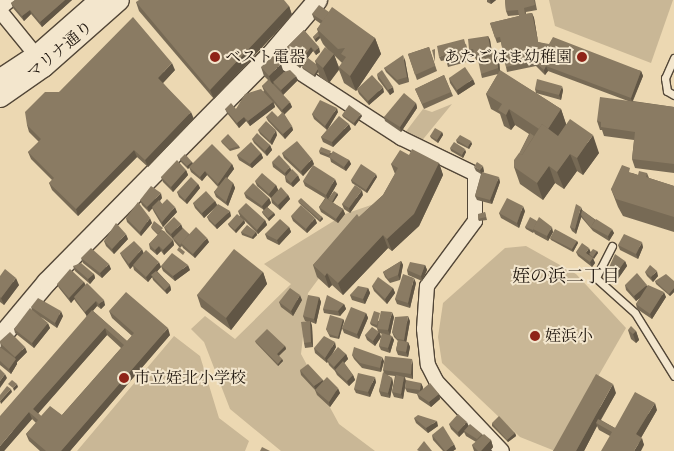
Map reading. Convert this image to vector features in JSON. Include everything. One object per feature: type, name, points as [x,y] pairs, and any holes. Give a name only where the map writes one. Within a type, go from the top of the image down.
[{"type":"street","points":[[10,0],[0,10],[40,60]]},
{"type":"street","name":"マリナ通り","points":[[0,97],[40,60],[98,0]]},
{"type":"street","name":"マリナ通り","points":[[0,78],[40,60],[119,0]]},
{"type":"street","points":[[0,337],[42,278],[272,54],[317,0]]},
{"type":"street","points":[[272,54],[401,138],[475,174],[475,220],[427,286],[426,347],[436,381],[502,451]]},
{"type":"lane","points":[[674,58],[665,78],[667,91],[674,95]]},
{"type":"lane","points":[[612,246],[596,278],[635,312],[640,327],[674,376]]},
{"type":"shaded area","points":[[549,0],[673,0],[651,63],[555,26]]},
{"type":"shaded area","points":[[452,104],[420,143],[404,134],[423,109],[432,112]]},
{"type":"shaded area","points":[[374,204],[308,293],[301,354],[339,424],[375,451],[281,451],[230,409],[204,342],[191,329],[205,316],[235,339],[291,284],[264,264],[345,214]]},
{"type":"shaded area","name":"姪浜小","points":[[526,246],[576,274],[626,328],[555,451],[520,437],[442,363],[438,337],[443,303],[505,248]]},
{"type":"shaded area","points":[[174,336],[200,356],[219,418],[249,441],[245,451],[77,451]]},
{"type":"building","points":[[15,0],[65,0],[40,22],[30,10],[22,16],[11,3]]},
{"type":"building","name":"ベスト電器","points":[[139,0],[284,0],[289,6],[210,90],[136,2]]},
{"type":"building","points":[[505,0],[534,0],[535,5],[524,8],[525,14],[532,13],[538,42],[549,44],[553,37],[641,71],[631,98],[546,66],[544,70],[534,61],[506,67],[500,37],[495,38],[490,23],[519,16],[518,10],[506,11]]},
{"type":"building","points":[[319,5],[329,12],[323,21],[312,14]]},
{"type":"building","points":[[332,7],[375,38],[350,76],[339,67],[346,57],[341,54],[345,48],[338,49],[317,29]]},
{"type":"building","points":[[133,17],[172,63],[158,78],[191,112],[145,160],[134,150],[76,209],[49,183],[54,178],[28,152],[41,139],[27,125],[25,112],[45,92],[59,92]]},
{"type":"building","points":[[304,30],[319,47],[315,51],[311,47],[299,63],[283,51]]},
{"type":"building","points":[[318,32],[319,36],[315,39],[313,37]]},
{"type":"building","points":[[488,36],[491,52],[475,55],[473,49],[469,49],[468,39]]},
{"type":"building","points":[[464,39],[469,57],[447,62],[445,55],[439,57],[437,46]]},
{"type":"building","points":[[325,47],[334,54],[323,68],[315,61]]},
{"type":"building","points":[[429,47],[435,66],[415,75],[408,54]]},
{"type":"building","points":[[435,49],[435,62],[432,50]]},
{"type":"building","points":[[403,55],[407,77],[397,80],[384,68]]},
{"type":"building","points":[[497,55],[498,68],[481,74],[478,60]]},
{"type":"building","points":[[273,56],[281,64],[269,76],[261,67]]},
{"type":"building","points":[[308,58],[316,64],[318,69],[314,75],[302,67]]},
{"type":"building","points":[[465,67],[473,79],[457,90],[449,78]]},
{"type":"building","points":[[290,70],[296,76],[281,90],[273,82],[284,72]]},
{"type":"building","points":[[382,70],[393,87],[388,90],[377,74]]},
{"type":"building","points":[[500,70],[561,109],[548,129],[542,124],[539,129],[509,109],[506,115],[498,110],[502,104],[486,94]]},
{"type":"building","points":[[372,75],[383,87],[368,101],[357,89]]},
{"type":"building","points":[[444,75],[451,92],[422,104],[415,89]]},
{"type":"building","points":[[537,79],[562,86],[559,95],[535,89]]},
{"type":"building","points":[[269,80],[290,102],[282,110],[262,86]]},
{"type":"building","points":[[261,89],[273,102],[248,121],[244,117],[237,123],[225,109],[231,103],[236,109],[245,94]]},
{"type":"building","points":[[404,93],[416,103],[400,127],[384,117]]},
{"type":"building","points":[[600,97],[674,107],[674,164],[632,159],[635,132],[601,127],[601,122],[597,121]]},
{"type":"building","points":[[320,100],[337,108],[325,126],[312,114]]},
{"type":"building","points":[[349,105],[361,114],[354,123],[342,115]]},
{"type":"building","points":[[272,111],[278,117],[283,112],[292,126],[283,134],[266,117]]},
{"type":"building","points":[[339,116],[349,124],[332,142],[321,137]]},
{"type":"building","points":[[570,119],[593,135],[577,158],[570,154],[557,172],[549,166],[537,183],[514,167],[514,160],[519,153],[522,155],[542,124],[558,136]]},
{"type":"building","points":[[266,121],[276,130],[270,141],[258,130]]},
{"type":"building","points":[[435,128],[442,132],[437,140],[430,136]]},
{"type":"building","points":[[257,133],[270,145],[265,151],[252,139]]},
{"type":"building","points":[[530,133],[534,136],[522,155],[519,154]]},
{"type":"building","points":[[228,134],[239,146],[229,149],[221,141]]},
{"type":"building","points":[[460,135],[471,141],[468,147],[456,140]]},
{"type":"building","points":[[297,141],[312,159],[301,171],[282,153]]},
{"type":"building","points":[[251,142],[261,153],[250,164],[237,155]]},
{"type":"building","points":[[454,142],[465,149],[462,155],[450,148]]},
{"type":"building","points":[[212,144],[232,164],[218,184],[205,171],[200,177],[189,167]]},
{"type":"building","points":[[321,147],[331,151],[329,155],[319,151]]},
{"type":"building","points":[[412,149],[439,163],[414,214],[387,239],[383,235],[338,283],[327,273],[325,276],[313,265],[357,214],[359,217],[383,195],[398,168],[391,164],[400,150],[409,155]]},
{"type":"building","points":[[333,151],[349,160],[344,167],[329,157]]},
{"type":"building","points":[[185,154],[192,162],[187,166],[180,159]]},
{"type":"building","points":[[279,155],[290,167],[285,173],[272,162]]},
{"type":"building","points":[[177,160],[186,170],[171,187],[161,177]]},
{"type":"building","points":[[477,162],[483,166],[480,170],[474,167]]},
{"type":"building","points":[[361,164],[376,174],[366,190],[351,180]]},
{"type":"building","points":[[313,165],[335,179],[326,195],[303,181]]},
{"type":"building","points":[[622,165],[630,168],[629,172],[638,175],[639,171],[647,173],[646,177],[674,186],[674,217],[616,199],[611,189]]},
{"type":"building","points":[[292,169],[298,175],[291,183],[285,177]]},
{"type":"building","points":[[482,172],[499,177],[490,200],[475,196]]},
{"type":"building","points":[[262,173],[276,185],[269,194],[255,181]]},
{"type":"building","points":[[191,177],[198,184],[185,200],[177,192]]},
{"type":"building","points":[[226,177],[233,183],[226,202],[214,192]]},
{"type":"building","points":[[253,183],[269,198],[262,206],[244,193]]},
{"type":"building","points":[[355,185],[362,190],[349,208],[342,204]]},
{"type":"building","points":[[151,186],[161,193],[147,207],[140,200]]},
{"type":"building","points":[[281,187],[288,195],[278,205],[271,198]]},
{"type":"building","points":[[206,191],[215,201],[202,213],[193,203]]},
{"type":"building","points":[[334,191],[337,193],[332,202],[328,199]]},
{"type":"building","points":[[301,198],[322,217],[320,220],[298,201]]},
{"type":"building","points":[[326,198],[343,209],[336,219],[319,207]]},
{"type":"building","points":[[507,198],[523,206],[517,223],[499,213]]},
{"type":"building","points":[[167,199],[175,207],[162,222],[152,207],[159,200],[162,204]]},
{"type":"building","points":[[138,202],[150,218],[140,232],[126,218]]},
{"type":"building","points":[[246,203],[265,220],[257,230],[238,211]]},
{"type":"building","points":[[218,204],[230,211],[215,225],[207,217]]},
{"type":"building","points":[[576,204],[581,207],[575,229],[570,227]]},
{"type":"building","points":[[301,205],[315,218],[306,229],[291,216]]},
{"type":"building","points":[[267,207],[274,213],[268,218],[262,212]]},
{"type":"building","points":[[582,210],[595,220],[591,227],[592,229],[581,215]]},
{"type":"building","points":[[485,212],[486,217],[478,219],[478,214]]},
{"type":"building","points":[[237,214],[244,220],[235,230],[228,224]]},
{"type":"building","points":[[174,217],[181,224],[171,234],[164,227]]},
{"type":"building","points":[[530,217],[537,221],[533,230],[525,227]]},
{"type":"building","points":[[539,217],[552,227],[547,236],[533,229]]},
{"type":"building","points":[[280,219],[289,227],[277,240],[265,234]]},
{"type":"building","points":[[596,219],[612,229],[608,236],[591,227]]},
{"type":"building","points":[[154,221],[163,228],[158,234],[151,227]]},
{"type":"building","points":[[116,223],[126,234],[112,249],[104,241]]},
{"type":"building","points":[[247,225],[256,232],[252,237],[241,232]]},
{"type":"building","points":[[196,227],[207,238],[193,254],[181,243]]},
{"type":"building","points":[[183,228],[189,234],[180,245],[173,238]]},
{"type":"building","points":[[555,229],[577,241],[572,249],[550,238]]},
{"type":"building","points":[[162,230],[173,240],[163,250],[159,246],[155,250],[149,244]]},
{"type":"building","points":[[624,234],[642,242],[636,254],[618,245]]},
{"type":"building","points":[[134,241],[142,249],[129,264],[120,253]]},
{"type":"building","points":[[582,243],[589,248],[586,253],[593,258],[590,262],[576,252]]},
{"type":"building","points":[[179,247],[185,252],[183,255],[177,250]]},
{"type":"building","points":[[91,248],[109,264],[100,273],[81,258]]},
{"type":"building","points":[[234,249],[263,272],[226,318],[197,295]]},
{"type":"building","points":[[593,249],[597,251],[593,257],[589,254]]},
{"type":"building","points":[[146,250],[159,262],[146,277],[133,265]]},
{"type":"building","points":[[172,253],[188,265],[173,276],[161,266]]},
{"type":"building","points":[[615,254],[625,261],[613,278],[606,274]]},
{"type":"building","points":[[401,261],[398,275],[388,279],[383,272]]},
{"type":"building","points":[[410,262],[425,265],[421,276],[407,270]]},
{"type":"building","points":[[81,263],[94,274],[88,279],[73,266]]},
{"type":"building","points":[[650,265],[657,271],[651,277],[645,272]]},
{"type":"building","points":[[5,269],[16,278],[1,298],[0,276]]},
{"type":"building","points":[[70,269],[84,282],[69,298],[57,284]]},
{"type":"building","points":[[156,271],[170,285],[165,290],[151,275]]},
{"type":"building","points":[[637,273],[647,285],[634,296],[625,285]]},
{"type":"building","points":[[403,274],[414,278],[408,303],[395,299]]},
{"type":"building","points":[[666,274],[674,281],[674,288],[669,294],[655,281]]},
{"type":"building","points":[[378,277],[393,288],[385,299],[372,286]]},
{"type":"building","points":[[87,283],[104,300],[99,304],[96,301],[85,312],[74,297]]},
{"type":"building","points":[[648,285],[664,292],[650,314],[636,304]]},
{"type":"building","points":[[358,286],[368,288],[363,299],[350,295]]},
{"type":"building","points":[[290,288],[300,295],[291,311],[279,302]]},
{"type":"building","points":[[126,292],[168,328],[61,451],[46,451],[26,434],[38,420],[29,412],[0,446],[0,416],[92,310],[127,341],[134,333],[109,311]],"holes":[[[105,328],[124,345],[62,415],[50,406],[41,416],[33,409]]]},
{"type":"building","points":[[308,295],[319,297],[314,319],[303,316]]},
{"type":"building","points":[[327,295],[344,304],[338,311],[323,309]]},
{"type":"building","points":[[38,298],[61,311],[55,323],[31,307]]},
{"type":"building","points":[[351,307],[366,313],[357,334],[342,328]]},
{"type":"building","points":[[30,308],[48,323],[32,343],[14,329]]},
{"type":"building","points":[[374,311],[380,313],[377,325],[370,323]]},
{"type":"building","points":[[381,311],[392,312],[388,330],[377,329]]},
{"type":"building","points":[[330,315],[343,319],[338,337],[329,334],[326,329]]},
{"type":"building","points":[[408,316],[404,340],[397,339],[392,332],[395,317]]},
{"type":"building","points":[[310,321],[311,342],[304,343],[301,322]]},
{"type":"building","points":[[631,326],[636,331],[633,334],[628,330]]},
{"type":"building","points":[[372,327],[379,332],[373,341],[365,335]]},
{"type":"building","points":[[267,329],[285,346],[277,354],[282,359],[278,364],[255,341]]},
{"type":"building","points":[[10,332],[25,347],[15,357],[0,343]]},
{"type":"building","points":[[382,333],[392,336],[388,348],[379,346]]},
{"type":"building","points":[[324,336],[335,342],[325,358],[314,348]]},
{"type":"building","points":[[398,340],[408,342],[406,352],[396,350]]},
{"type":"building","points":[[0,347],[16,359],[9,369],[0,361]]},
{"type":"building","points":[[338,347],[346,354],[334,367],[327,360]]},
{"type":"building","points":[[354,347],[382,357],[380,368],[360,363],[352,355]]},
{"type":"building","points":[[385,356],[412,359],[411,374],[383,370]]},
{"type":"building","points":[[343,361],[353,375],[347,381],[335,370]]},
{"type":"building","points":[[308,364],[323,380],[314,386],[300,370]]},
{"type":"building","points":[[0,369],[5,374],[0,381]]},
{"type":"building","points":[[383,372],[392,378],[388,393],[379,391]]},
{"type":"building","points":[[358,373],[375,377],[368,392],[354,389]]},
{"type":"building","points":[[596,374],[613,384],[576,451],[553,451]]},
{"type":"building","points":[[396,375],[404,377],[401,394],[392,392]]},
{"type":"building","points":[[327,377],[338,388],[329,402],[315,390]]},
{"type":"building","points":[[12,380],[17,384],[13,388],[8,384]]},
{"type":"building","points":[[406,380],[421,383],[420,390],[405,388]]},
{"type":"building","points":[[430,383],[439,394],[429,402],[417,394]]},
{"type":"building","points":[[7,386],[11,389],[0,401],[0,395]]},
{"type":"building","points":[[635,392],[655,403],[636,434],[642,438],[634,451],[601,451],[612,432],[596,423],[598,419],[615,428]]},
{"type":"building","points":[[458,414],[467,422],[458,432],[449,424]]},
{"type":"building","points":[[418,415],[437,421],[426,428],[414,418]]},
{"type":"building","points":[[499,416],[515,433],[507,440],[492,423]]},
{"type":"building","points":[[470,424],[482,434],[477,439],[464,431]]},
{"type":"building","points":[[443,426],[454,444],[446,451],[432,435]]},
{"type":"building","points":[[484,434],[491,440],[481,451],[478,451],[472,445]]},
{"type":"building","points":[[424,441],[432,451],[417,450]]},
{"type":"building","points":[[262,447],[270,451],[260,451]]},
{"type":"place","name":"ベスト電器","points":[[215,57]]},
{"type":"place","name":"あたごはま幼稚園","points":[[582,57]]},
{"type":"place","name":"姪浜小","points":[[535,336]]},
{"type":"place","name":"市立姪北小学校","points":[[124,378]]},
{"type":"district","name":"姪の浜二丁目","points":[[566,277]]}]
